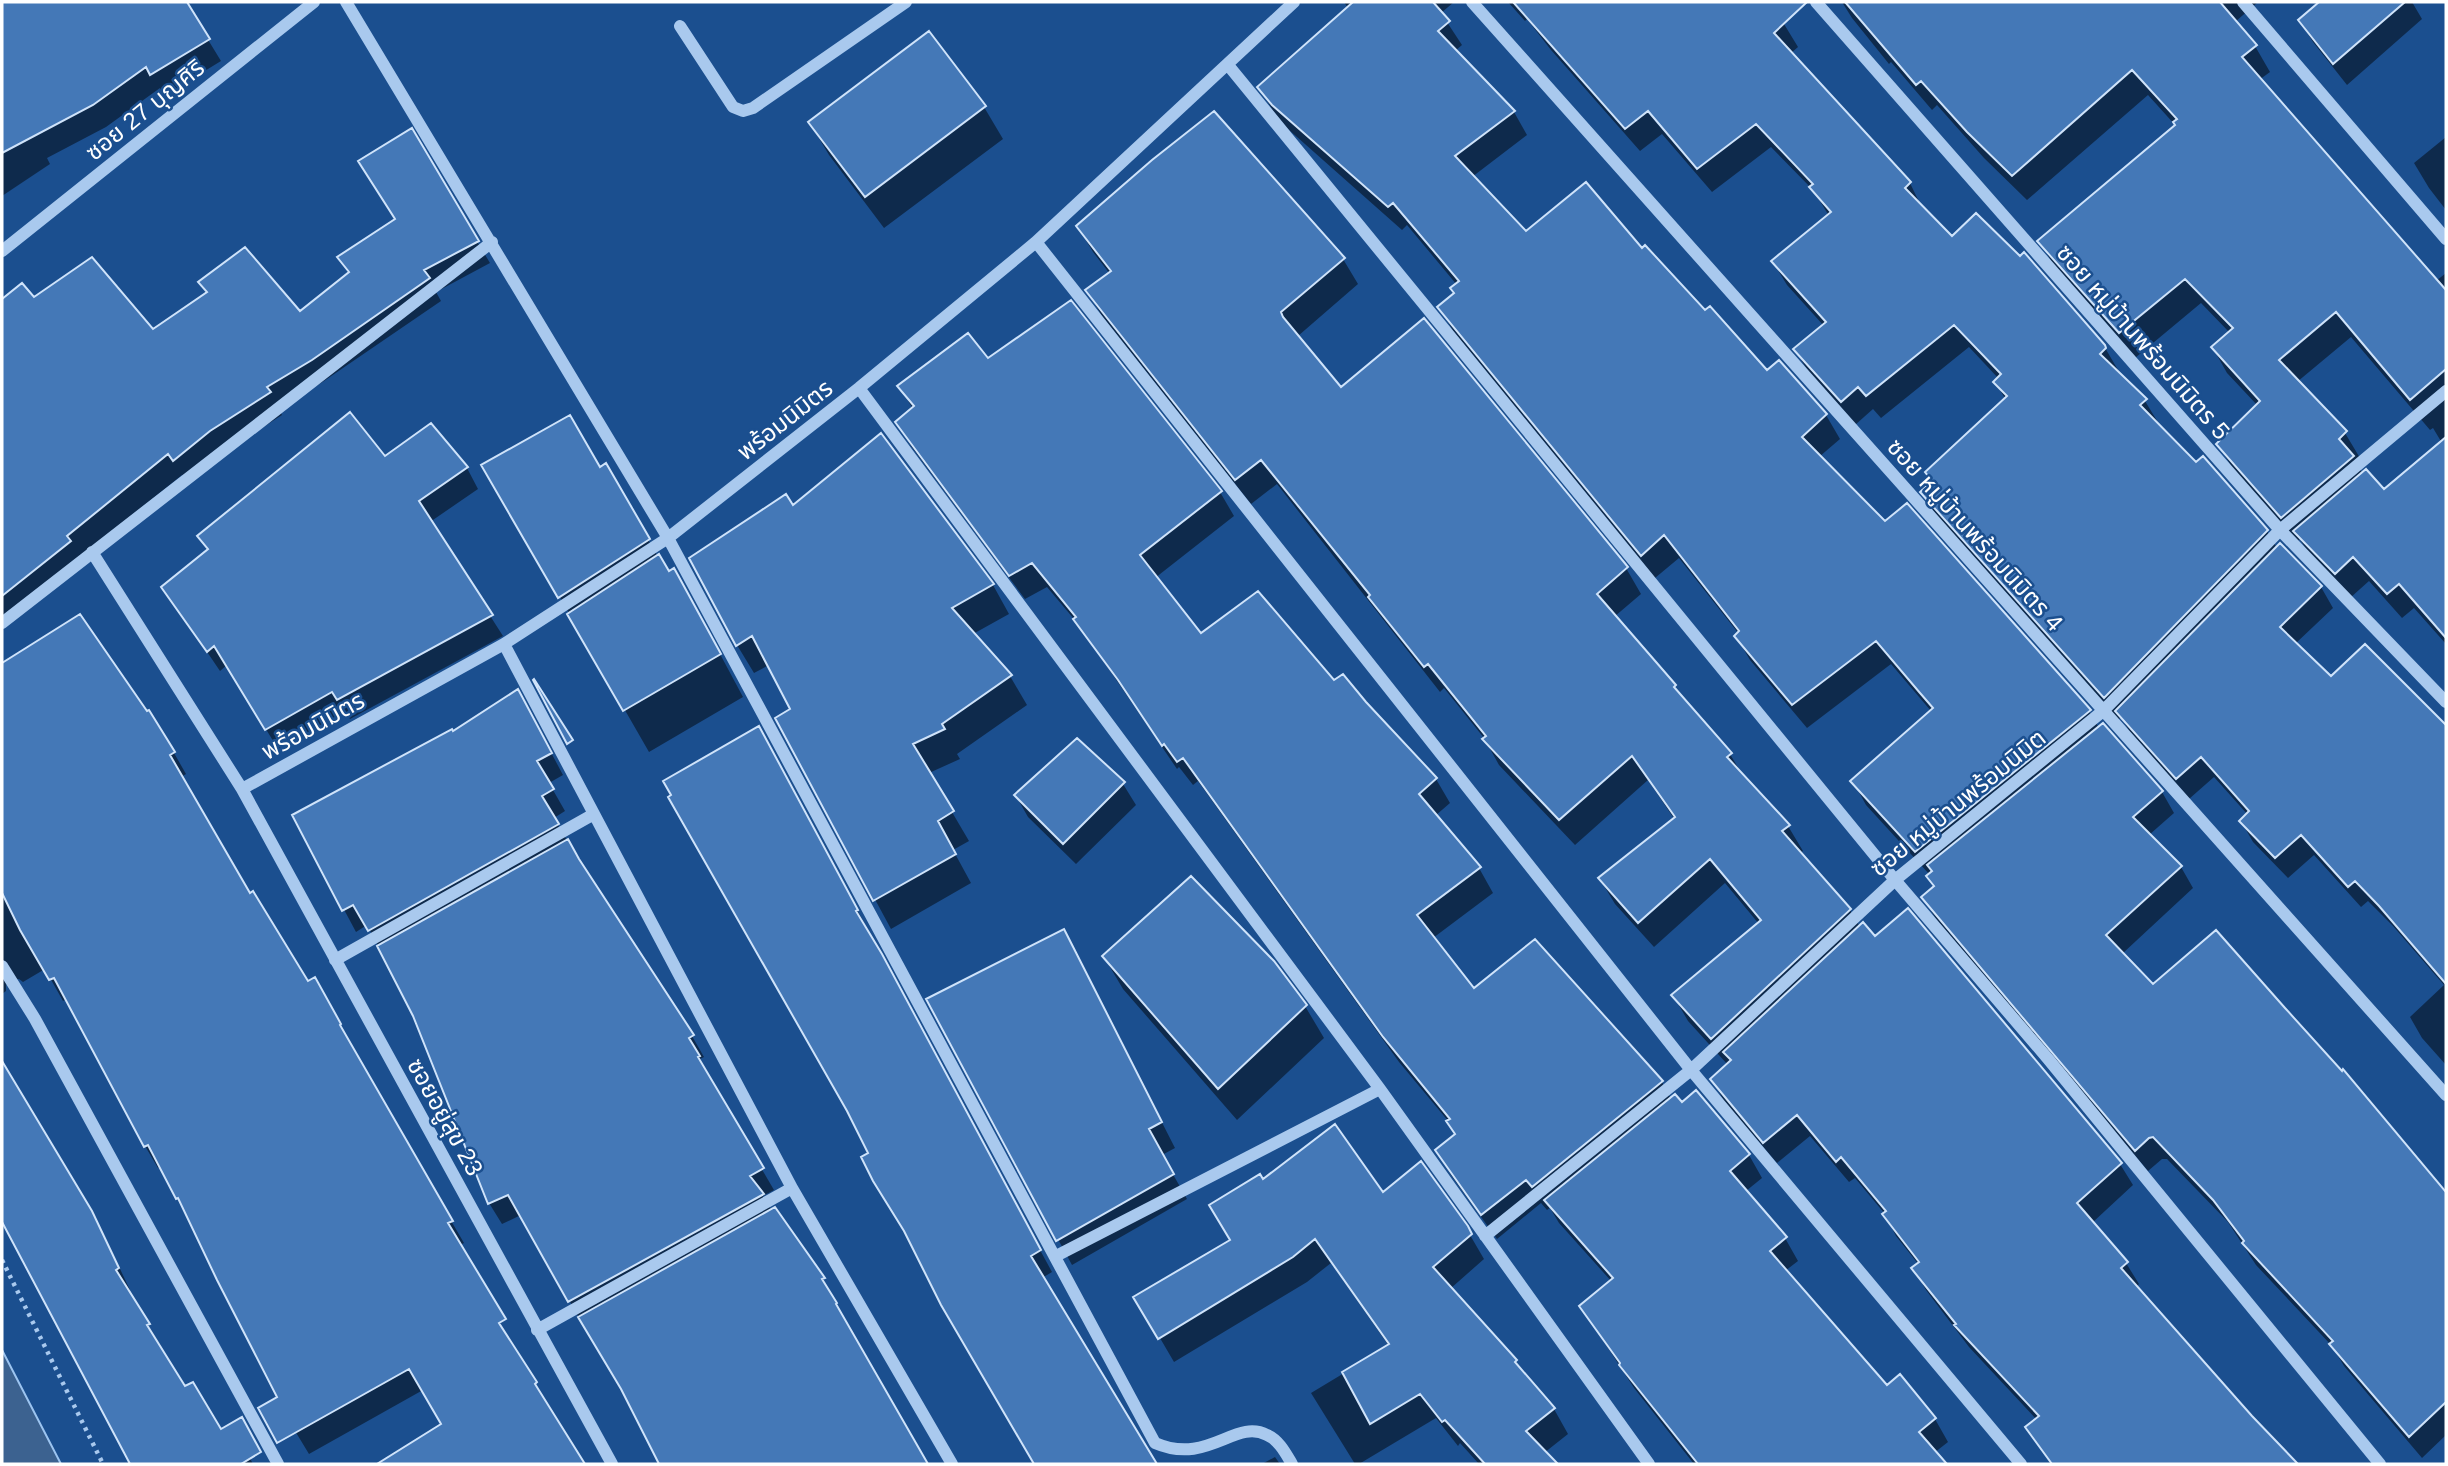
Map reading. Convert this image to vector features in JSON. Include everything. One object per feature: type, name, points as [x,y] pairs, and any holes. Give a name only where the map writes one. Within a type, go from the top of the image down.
[{"type":"street","name":"ซอย 27 บุญศิริ","points":[[2,251],[314,2]]},
{"type":"street","points":[[346,2],[668,538],[1155,1443],[1178,1457],[1192,1458],[1211,1454],[1250,1432],[1259,1432],[1275,1441],[1292,1464]]},
{"type":"street","points":[[680,26],[733,107],[743,111],[753,108],[906,2]]},
{"type":"street","name":"พร้อมนิมิตร","points":[[242,789],[504,644],[668,538],[859,388],[1036,242],[1294,2]]},
{"type":"street","name":"ซอย หมู่บ้านพร้อมนิมิตร 4","points":[[1472,2],[2446,1095]]},
{"type":"street","name":"ซอย หมู่บ้านพร้อมนิมิตร 5","points":[[1816,2],[2280,530],[2446,702]]},
{"type":"street","points":[[2243,2],[2446,239]]},
{"type":"street","points":[[1228,65],[1895,880],[2049,1060],[2380,1464]]},
{"type":"street","points":[[2,623],[492,242]]},
{"type":"street","points":[[1036,242],[1691,1070],[2021,1464]]},
{"type":"street","points":[[859,388],[1380,1089],[1649,1464]]},
{"type":"street","name":"ซอย หมู่บ้านพร้อมนิมิต","points":[[1485,1236],[1691,1070],[1895,880],[2103,711],[2280,530],[2446,391]]},
{"type":"street","name":"ซอยอยู่สุข 23","points":[[92,551],[242,789],[612,1464]]},
{"type":"street","points":[[504,644],[792,1188],[952,1464]]},
{"type":"street","points":[[335,960],[594,814]]},
{"type":"street","points":[[2,966],[35,1019],[278,1464]]},
{"type":"street","points":[[1056,1256],[1380,1089]]},
{"type":"street","points":[[537,1330],[792,1188]]},
{"type":"path","points":[[2,1260],[103,1464]]},
{"type":"water","points":[[2,1350],[61,1464],[2,1464]]},
{"type":"building","points":[[2,2],[187,2],[210,39],[150,75],[146,67],[93,105],[2,153]]},
{"type":"building","points":[[1353,2],[1433,2],[1450,21],[1438,31],[1515,111],[1455,156],[1526,231],[1586,182],[1642,248],[1645,245],[1705,310],[1710,306],[1767,370],[1779,360],[1827,414],[1802,437],[1885,521],[1907,503],[2091,710],[1915,852],[1850,781],[1933,708],[1876,641],[1792,705],[1734,636],[1739,631],[1664,535],[1641,556],[1437,307],[1454,293],[1450,288],[1459,281],[1393,203],[1388,207],[1272,105],[1257,87]]},
{"type":"building","points":[[1513,2],[1807,2],[1774,33],[1911,182],[1905,188],[1952,236],[1976,213],[2020,256],[2024,252],[2105,345],[2106,348],[2100,354],[2147,399],[2140,405],[2196,462],[2203,456],[2268,530],[2104,698],[1920,492],[1932,481],[1925,472],[2007,396],[1993,382],[2001,374],[1954,325],[1866,396],[1858,387],[1841,402],[1793,349],[1826,322],[1771,261],[1831,212],[1809,187],[1813,184],[1756,124],[1697,169],[1648,111],[1625,129]]},
{"type":"building","points":[[1845,2],[2220,2],[2257,45],[2242,57],[2446,290],[2446,369],[2410,400],[2336,312],[2279,360],[2347,431],[2339,439],[2354,456],[2281,518],[2216,444],[2260,401],[2211,347],[2233,328],[2185,279],[2119,333],[2037,241],[2175,125],[2173,122],[2177,119],[2132,70],[2012,176],[1921,81],[1916,85]]},
{"type":"building","points":[[2319,2],[2405,2],[2333,64],[2298,20]]},
{"type":"building","points":[[929,31],[986,106],[865,197],[808,122]]},
{"type":"building","points":[[1214,111],[1345,258],[1281,312],[1283,317],[1341,387],[1424,318],[1628,567],[1597,594],[1732,753],[1727,757],[1790,825],[1782,831],[1851,909],[1711,1039],[1671,995],[1761,920],[1710,859],[1638,923],[1598,878],[1675,817],[1632,756],[1559,820],[1482,739],[1486,736],[1428,664],[1424,667],[1368,597],[1370,595],[1261,460],[1235,480],[1085,290],[1111,271],[1076,226]]},
{"type":"building","points":[[412,128],[479,241],[424,270],[430,278],[312,360],[267,387],[271,392],[210,431],[173,461],[168,454],[67,536],[71,541],[2,596],[2,299],[22,283],[34,297],[92,257],[153,329],[207,292],[198,282],[245,247],[300,311],[349,272],[337,257],[395,219],[358,161]]},
{"type":"building","points":[[1071,300],[1222,491],[1140,555],[1201,633],[1258,591],[1334,680],[1343,674],[1437,778],[1419,794],[1481,867],[1417,915],[1474,988],[1535,939],[1663,1081],[1532,1187],[1526,1180],[1481,1215],[1435,1150],[1455,1134],[1446,1121],[1450,1119],[1383,1037],[1183,758],[1177,762],[1164,744],[1162,746],[1073,619],[1076,617],[1032,563],[1009,576],[895,422],[914,406],[897,386],[968,333],[988,358]]},
{"type":"building","points":[[350,412],[385,456],[431,423],[468,467],[419,501],[493,615],[337,700],[332,692],[265,730],[214,646],[207,652],[161,587],[208,549],[197,536]]},
{"type":"building","points":[[570,415],[600,467],[606,463],[650,539],[558,598],[481,465]]},
{"type":"building","points":[[881,433],[994,584],[952,608],[1012,675],[942,724],[945,729],[913,744],[954,811],[938,821],[956,854],[873,901],[775,718],[790,709],[752,636],[736,646],[689,558],[786,494],[793,505]]},
{"type":"building","points":[[2446,437],[2446,638],[2399,584],[2387,594],[2353,557],[2335,574],[2293,531],[2366,469],[2384,489]]},
{"type":"building","points":[[2280,543],[2322,586],[2280,627],[2331,676],[2365,644],[2446,725],[2446,984],[2355,881],[2348,887],[2301,835],[2275,858],[2239,821],[2249,811],[2201,757],[2176,779],[2115,711]]},
{"type":"building","points":[[659,554],[669,571],[674,568],[721,654],[623,711],[567,614]]},
{"type":"building","points":[[80,614],[147,711],[149,710],[175,752],[170,755],[250,893],[253,891],[308,981],[315,977],[453,1221],[448,1223],[506,1319],[499,1323],[585,1464],[377,1464],[441,1424],[409,1369],[277,1443],[258,1408],[277,1397],[178,1198],[176,1199],[148,1145],[144,1147],[54,978],[49,980],[2,893],[2,663]]},
{"type":"building","points":[[533,680],[573,740],[567,744]]},
{"type":"building","points":[[518,689],[552,753],[537,761],[554,789],[542,796],[559,824],[368,931],[353,905],[342,911],[292,815],[452,729],[453,731]]},
{"type":"building","points":[[2103,723],[2163,791],[2133,817],[2182,866],[2106,935],[2153,984],[2216,930],[2342,1071],[2343,1069],[2446,1192],[2446,1402],[2409,1437],[2329,1344],[2333,1341],[2242,1243],[2244,1241],[2213,1200],[2153,1137],[2135,1151],[1921,897],[1934,886],[1926,876],[1932,871],[1927,865]]},
{"type":"building","points":[[759,726],[858,910],[856,911],[882,954],[1041,1250],[1031,1256],[1157,1464],[1034,1464],[941,1305],[904,1231],[873,1181],[861,1157],[868,1153],[847,1111],[668,797],[671,795],[663,781]]},
{"type":"building","points":[[1077,738],[1125,782],[1063,844],[1014,795]]},
{"type":"building","points":[[568,839],[694,1035],[689,1038],[700,1056],[698,1057],[764,1168],[750,1176],[764,1194],[568,1302],[508,1195],[488,1204],[413,1016],[377,946]]},
{"type":"building","points":[[1191,876],[1274,961],[1307,1005],[1218,1089],[1102,956]]},
{"type":"building","points":[[1908,908],[2122,1163],[2077,1203],[2128,1262],[2121,1268],[2298,1464],[2052,1464],[2025,1427],[2039,1416],[1954,1325],[1956,1324],[1911,1268],[1919,1262],[1882,1214],[1886,1211],[1841,1157],[1836,1162],[1797,1115],[1763,1143],[1710,1079],[1731,1060],[1723,1052],[1863,922],[1875,936]]},
{"type":"building","points":[[1064,929],[1162,1122],[1149,1129],[1174,1174],[1056,1241],[926,999]]},
{"type":"building","points":[[2,1061],[92,1211],[119,1268],[116,1270],[185,1386],[193,1382],[221,1429],[242,1417],[261,1452],[241,1464],[130,1464],[2,1222]]},
{"type":"building","points":[[1696,1090],[1750,1154],[1730,1171],[1787,1237],[1770,1251],[1887,1385],[1900,1374],[1936,1418],[1919,1432],[1947,1464],[1698,1464],[1619,1365],[1579,1306],[1613,1278],[1544,1200],[1675,1094],[1682,1102]]},
{"type":"building","points":[[1335,1124],[1383,1192],[1421,1161],[1468,1226],[1472,1234],[1433,1267],[1517,1360],[1515,1362],[1555,1408],[1526,1431],[1558,1464],[1485,1464],[1445,1420],[1442,1422],[1420,1394],[1370,1424],[1342,1372],[1389,1344],[1315,1239],[1293,1257],[1158,1339],[1133,1297],[1230,1240],[1209,1205],[1260,1174],[1263,1179]]},
{"type":"building","points":[[775,1207],[825,1278],[822,1279],[928,1464],[659,1464],[621,1389],[578,1317]]}]
